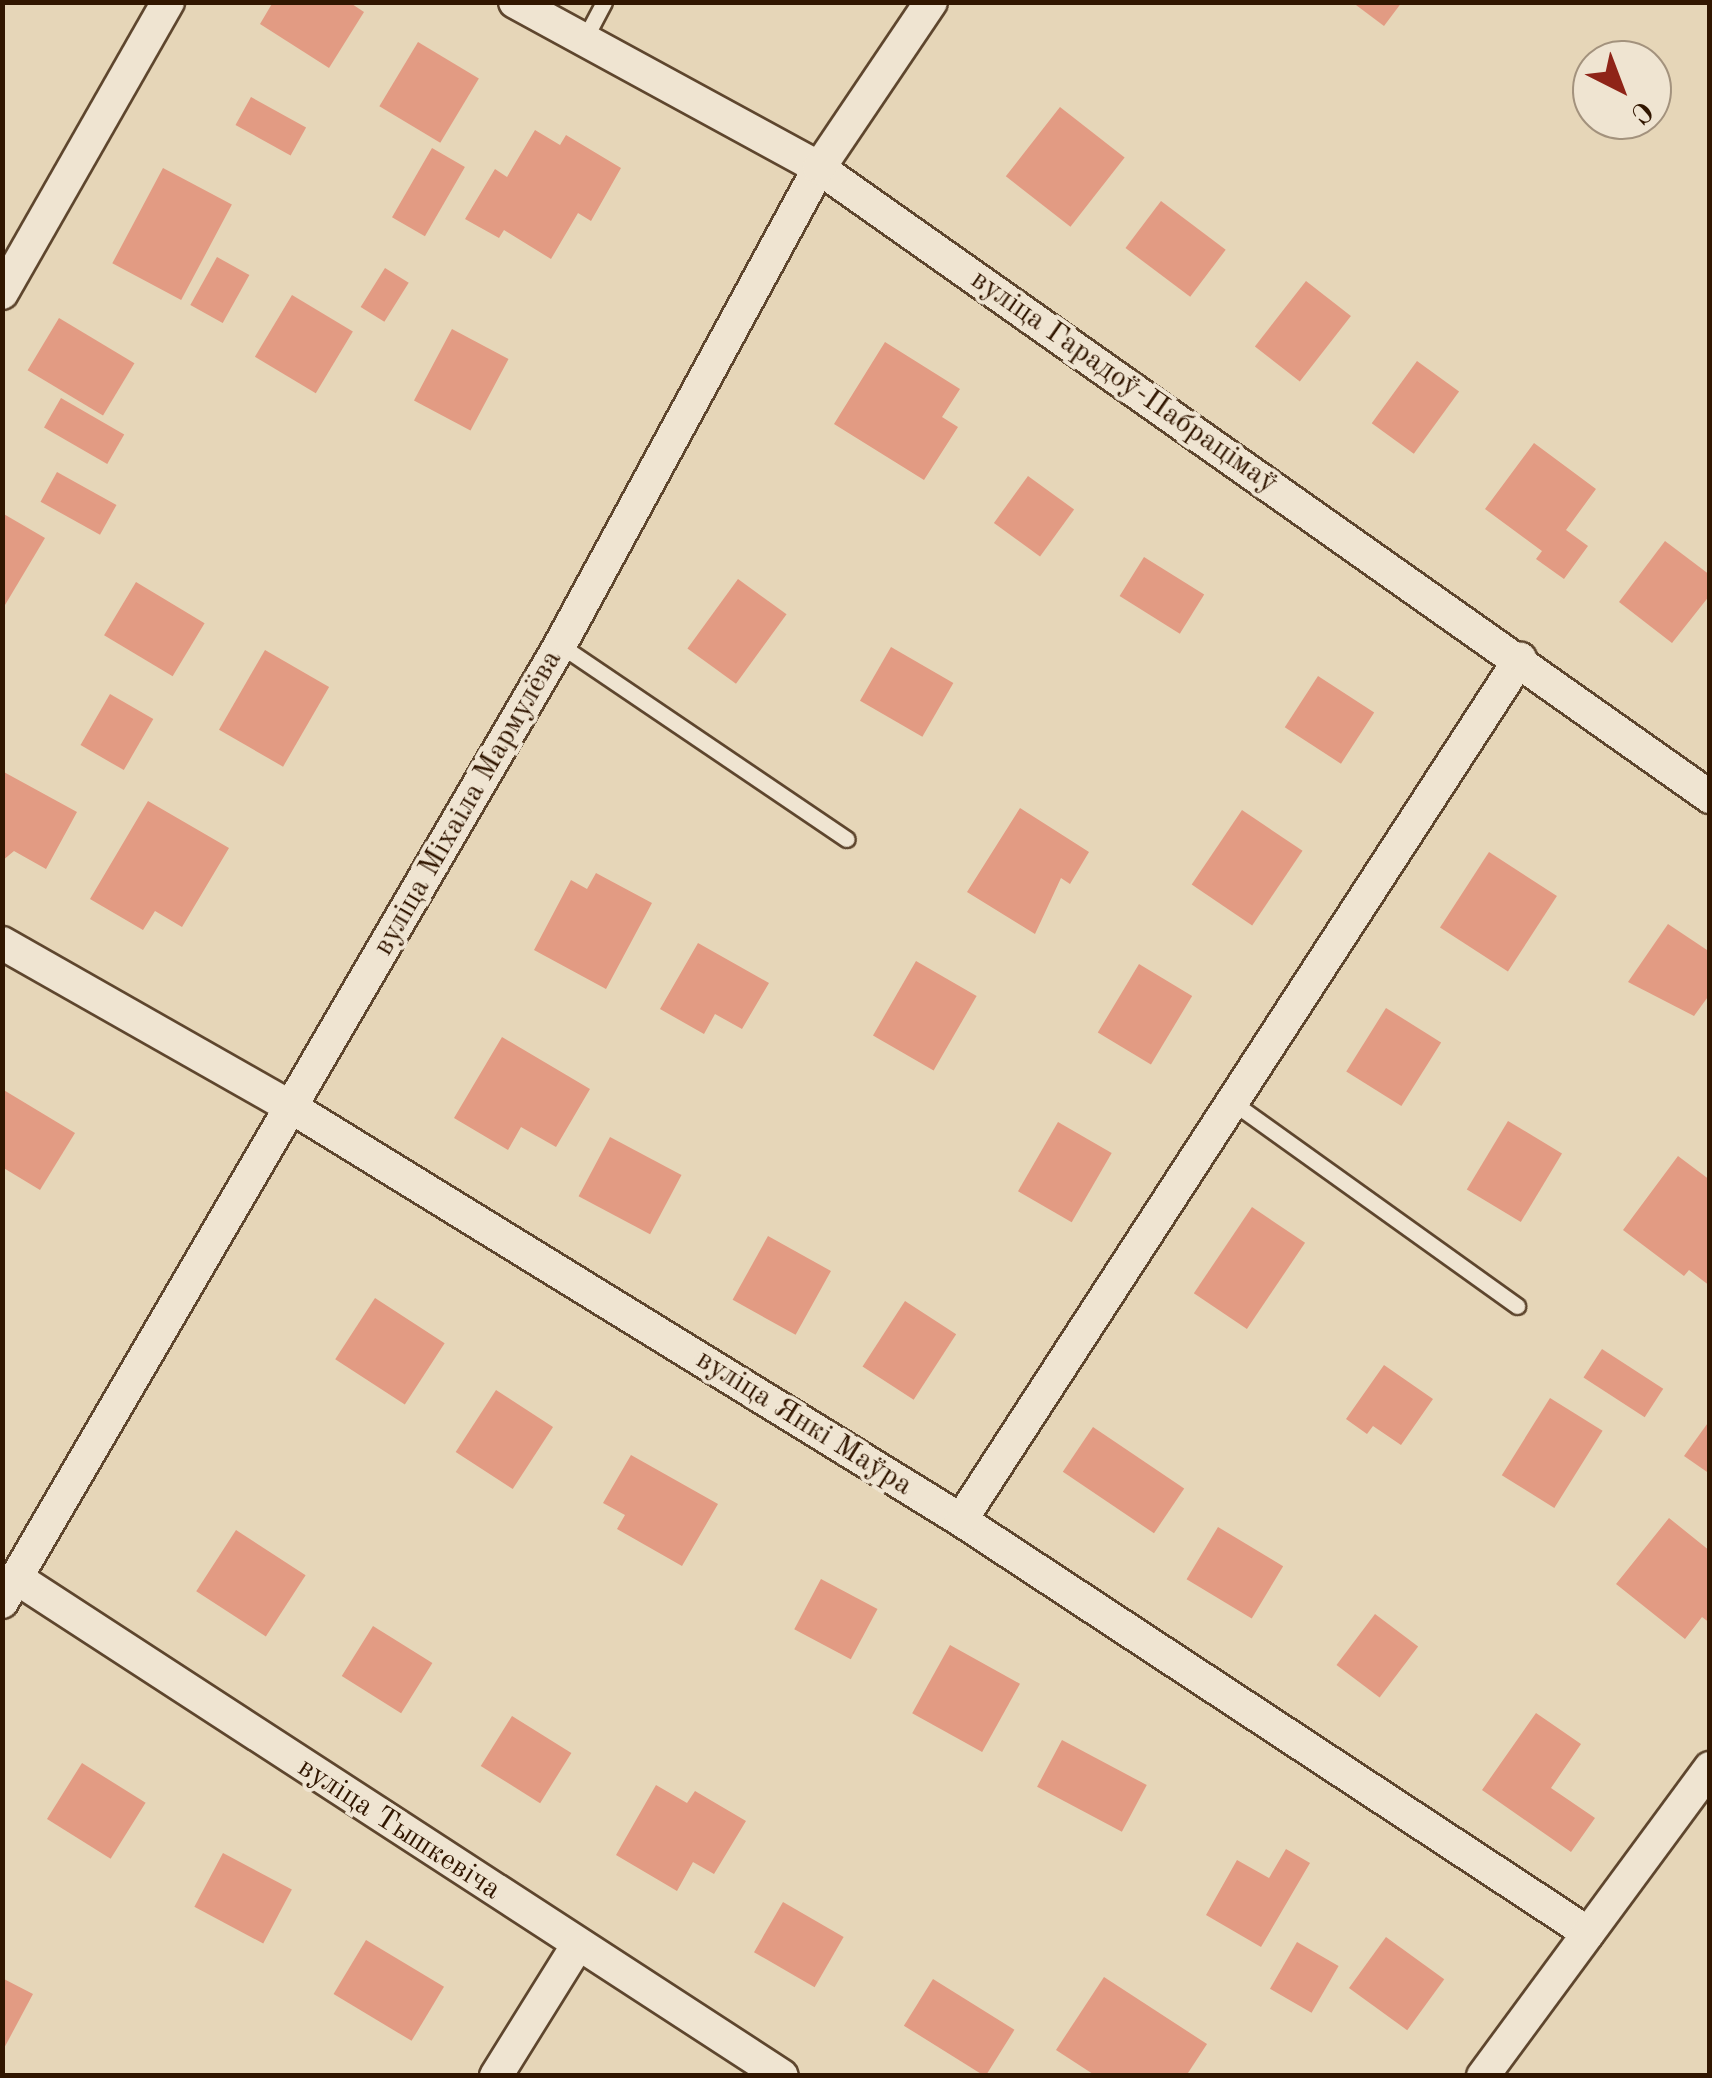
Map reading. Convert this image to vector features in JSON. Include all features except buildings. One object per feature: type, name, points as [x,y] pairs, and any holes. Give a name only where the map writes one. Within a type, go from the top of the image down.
[{"type":"street","points":[[2,293],[168,2]]},
{"type":"street","name":"вуліца Гарадоў-Пабрацімаў","points":[[516,2],[582,44],[819,168],[1520,659],[1710,797]]},
{"type":"street","name":"вуліца Міхаіла Мармулёва","points":[[8,1584],[560,645],[819,168],[931,2]]},
{"type":"street","points":[[961,1520],[1235,1104],[1520,659]]},
{"type":"street","name":"вуліца Янкі Маўра","points":[[2,942],[291,1107],[961,1520],[1588,1934]]},
{"type":"street","name":"вуліца Тышкевіча","points":[[8,1584],[782,2076]]},
{"type":"street","points":[[1483,2076],[1710,1768]]},
{"type":"street","points":[[496,2076],[577,1946]]},
{"type":"lane","points":[[582,44],[604,2]]},
{"type":"lane","points":[[560,645],[846,839]]},
{"type":"lane","points":[[1235,1104],[1517,1306]]}]
